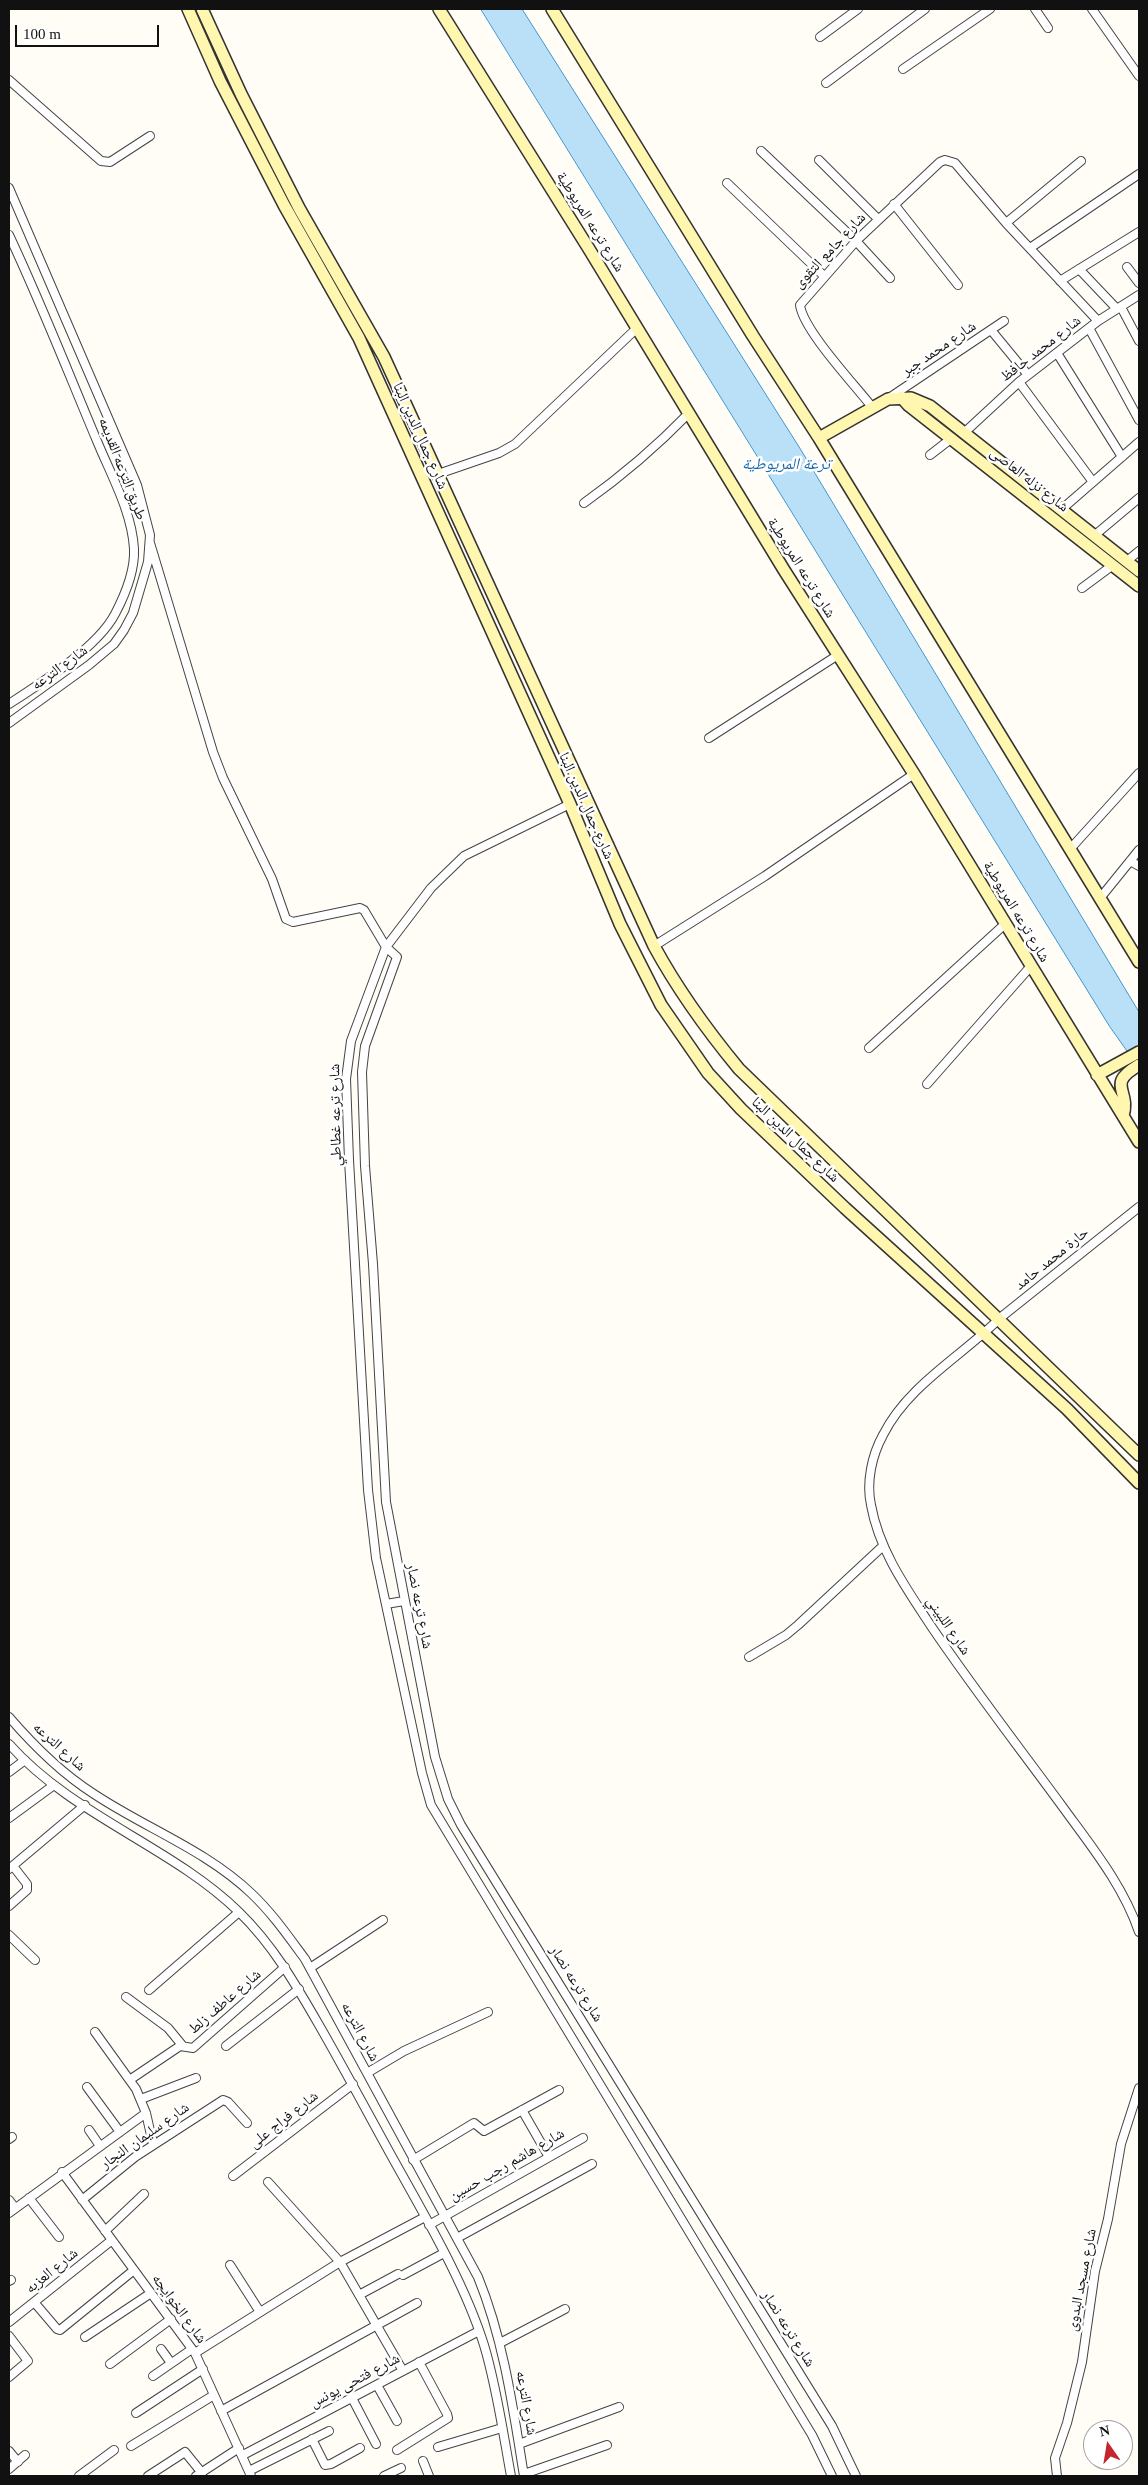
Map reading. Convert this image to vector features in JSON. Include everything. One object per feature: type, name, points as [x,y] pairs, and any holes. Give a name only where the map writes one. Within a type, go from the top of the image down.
[{"type":"main road","name":"شارع جمال الدين البنا","points":[[188,9],[220,81],[284,205],[358,338],[570,804],[620,924],[661,1006],[708,1073],[774,1142],[1067,1409],[1139,1482]]},
{"type":"main road","name":"شارع جمال الدين البنا","points":[[202,9],[240,94],[295,199],[384,357],[654,946],[703,1026],[740,1068],[1000,1318],[1139,1455]]},
{"type":"main road","name":"شارع ترعه المريوطية","points":[[440,9],[784,570],[914,774],[1139,1142]]},
{"type":"main road","points":[[552,9],[753,336],[820,438],[1101,896],[1139,962]]},
{"type":"main road","name":"شارع نزله العاصى","points":[[820,438],[888,399],[901,397],[926,404],[1005,463],[1139,571]]},
{"type":"main road","name":"شارع نزله العاصى","points":[[901,397],[908,405],[1139,586]]},
{"type":"main road","points":[[996,473],[1005,463]]},
{"type":"main road","points":[[1109,562],[1113,550]]},
{"type":"main road","points":[[1097,1075],[1139,1052]]},
{"type":"main road","points":[[1123,1116],[1125,1104],[1121,1080],[1123,1075],[1137,1067]]},
{"type":"street","points":[[820,37],[858,9]]},
{"type":"street","points":[[826,83],[925,9]]},
{"type":"street","points":[[903,69],[990,9]]},
{"type":"street","points":[[1035,9],[1048,28]]},
{"type":"street","points":[[1092,9],[1139,76]]},
{"type":"street","points":[[9,80],[101,161],[110,162],[150,136]]},
{"type":"street","points":[[761,151],[856,241],[890,278]]},
{"type":"street","points":[[819,160],[878,219]]},
{"type":"street","name":"شارع جامع التقوى","points":[[872,407],[802,316],[800,305],[824,276],[878,219],[940,162],[945,160],[955,163],[1006,223]]},
{"type":"street","points":[[1081,161],[1006,223],[1098,322]]},
{"type":"street","points":[[1030,248],[1139,174]]},
{"type":"street","points":[[727,183],[824,276]]},
{"type":"street","name":"طريق الترعه القديمه","points":[[9,188],[137,485],[145,510],[150,544],[148,562],[141,589],[124,630]]},
{"type":"street","points":[[894,204],[958,285]]},
{"type":"street","points":[[1060,281],[1139,232]]},
{"type":"street","name":"طريق الترعه القديمه","points":[[9,235],[78,393],[124,509],[134,542],[132,570],[114,616],[91,643],[51,675],[9,704]]},
{"type":"street","points":[[1127,267],[1139,283]]},
{"type":"street","points":[[1079,269],[1119,308],[1139,341]]},
{"type":"street","name":"شارع محمد حافظ","points":[[965,432],[1019,382],[1098,322],[1139,296]]},
{"type":"street","name":"شارع محمد جبر","points":[[888,399],[1004,321]]},
{"type":"street","points":[[438,474],[499,453],[515,444],[637,328]]},
{"type":"street","points":[[1090,328],[1139,420]]},
{"type":"street","points":[[991,330],[1028,375]]},
{"type":"street","points":[[1057,353],[1122,457]]},
{"type":"street","points":[[1019,382],[1058,432],[1093,482]]},
{"type":"street","points":[[584,503],[628,470],[656,446],[689,413]]},
{"type":"street","points":[[930,454],[952,438]]},
{"type":"street","points":[[1062,509],[1139,442]]},
{"type":"street","points":[[1095,535],[1139,498]]},
{"type":"street","points":[[150,544],[213,752],[226,785],[272,879],[286,919],[293,922],[360,908],[364,910],[386,947]]},
{"type":"street","points":[[1127,561],[1139,551]]},
{"type":"street","points":[[1082,588],[1109,562]]},
{"type":"street","name":"شارع الترعه","points":[[9,723],[105,652],[124,630]]},
{"type":"street","points":[[709,738],[838,655]]},
{"type":"street","points":[[51,675],[58,687]]},
{"type":"street","points":[[1071,848],[1139,773]]},
{"type":"street","points":[[654,946],[765,876],[914,774]]},
{"type":"street","name":"شارع ترعه غطاطي","points":[[366,1466],[346,1079],[351,1041],[386,947],[431,888],[458,860],[469,852],[570,804]]},
{"type":"street","points":[[1101,896],[1139,850]]},
{"type":"street","points":[[1130,861],[1139,866]]},
{"type":"street","points":[[869,1048],[1005,924]]},
{"type":"street","name":"شارع ترعه غطاطي","points":[[383,1465],[373,1264],[365,1166],[362,1072],[370,1026],[397,958],[386,947]]},
{"type":"street","points":[[927,1084],[1031,966]]},
{"type":"street","name":"حارة محمد حامد","points":[[984,1334],[1000,1318],[1139,1206]]},
{"type":"street","name":"شارع اللبيني","points":[[984,1334],[924,1383],[882,1435],[871,1469],[869,1494],[875,1522],[883,1546],[910,1595],[962,1672],[1100,1858],[1125,1899],[1139,1932]]},
{"type":"street","name":"شارع ترعه نصار","points":[[383,1465],[388,1521],[435,1757],[443,1785],[454,1812],[827,2418],[845,2450],[856,2476]]},
{"type":"street","name":"شارع ترعه نصار","points":[[366,1466],[373,1538],[422,1772],[431,1805],[812,2435],[832,2476]]},
{"type":"street","points":[[749,1657],[798,1625],[883,1546]]},
{"type":"street","points":[[386,1604],[404,1600]]},
{"type":"street","name":"شارع الترعه","points":[[9,1717],[70,1778],[95,1795],[179,1841],[215,1865],[251,1893],[275,1919],[310,1968],[413,2160],[478,2276],[491,2308],[500,2343],[524,2475]]},
{"type":"street","name":"شارع الترعه","points":[[9,1744],[54,1785],[204,1882],[239,1912],[285,1967],[353,2084],[430,2225],[479,2331],[492,2374],[511,2476]]},
{"type":"street","points":[[9,1772],[26,1760]]},
{"type":"street","points":[[9,1818],[54,1785]]},
{"type":"street","points":[[9,1906],[27,1890],[27,1884],[11,1868],[85,1805]]},
{"type":"street","points":[[149,1990],[239,1912]]},
{"type":"street","points":[[310,1968],[383,1920]]},
{"type":"street","points":[[9,1935],[35,1960]]},
{"type":"street","name":"شارع عاطف زلط","points":[[131,2079],[182,2045],[193,2048],[285,1967]]},
{"type":"street","points":[[226,2046],[299,1989]]},
{"type":"street","points":[[126,1997],[168,2028],[182,2045]]},
{"type":"street","points":[[366,2073],[404,2051],[488,2012]]},
{"type":"street","points":[[95,2032],[131,2079],[146,2113],[153,2144]]},
{"type":"street","points":[[141,2099],[196,2078]]},
{"type":"street","name":"شارع فراج على","points":[[233,2176],[353,2084]]},
{"type":"street","points":[[87,2087],[120,2132]]},
{"type":"street","name":"شارع مسجد البدوى","points":[[1057,2476],[1055,2458],[1067,2424],[1082,2362],[1096,2265],[1110,2208],[1121,2144],[1139,2088]]},
{"type":"street","points":[[413,2160],[474,2123],[484,2131],[559,2090]]},
{"type":"street","name":"شارع سليمان النجار","points":[[82,2200],[153,2144],[226,2100],[247,2123]]},
{"type":"street","points":[[522,2110],[549,2157]]},
{"type":"street","points":[[9,2200],[12,2210],[146,2113]]},
{"type":"street","points":[[89,2130],[100,2146]]},
{"type":"street","name":"شارع هاشم رجب حسين","points":[[430,2225],[583,2138]]},
{"type":"street","points":[[457,2238],[592,2164]]},
{"type":"street","name":"شارع الخوايجه","points":[[62,2172],[193,2351],[250,2473]]},
{"type":"street","points":[[268,2182],[340,2262],[403,2371]]},
{"type":"street","points":[[105,2231],[144,2194]]},
{"type":"street","points":[[29,2198],[58,2237]]},
{"type":"street","points":[[153,2376],[171,2363],[260,2312],[340,2262],[425,2217]]},
{"type":"street","name":"شارع العزبه","points":[[9,2322],[112,2240]]},
{"type":"street","points":[[360,2295],[444,2253]]},
{"type":"street","points":[[230,2265],[260,2312]]},
{"type":"street","points":[[34,2302],[57,2329],[60,2330],[134,2270]]},
{"type":"street","points":[[85,2337],[151,2293]]},
{"type":"street","points":[[222,2411],[417,2303]]},
{"type":"street","points":[[500,2343],[565,2309]]},
{"type":"street","points":[[110,2364],[171,2319]]},
{"type":"street","name":"شارع فتحى يونس","points":[[199,2474],[241,2451],[352,2398],[479,2331]]},
{"type":"street","points":[[9,2336],[28,2361],[9,2377]]},
{"type":"street","points":[[161,2349],[171,2363]]},
{"type":"street","points":[[397,2450],[448,2418],[419,2362]]},
{"type":"street","points":[[136,2412],[203,2369]]},
{"type":"street","points":[[377,2385],[397,2421]]},
{"type":"street","points":[[131,2446],[214,2395]]},
{"type":"street","points":[[352,2398],[376,2444]]},
{"type":"street","points":[[519,2444],[619,2407]]},
{"type":"street","points":[[438,2447],[502,2428]]},
{"type":"street","points":[[250,2473],[329,2431]]},
{"type":"street","points":[[312,2439],[325,2465],[331,2464],[360,2448]]},
{"type":"street","points":[[524,2475],[606,2445]]},
{"type":"street","points":[[78,2476],[114,2450]]},
{"type":"street","points":[[9,2451],[18,2462]]},
{"type":"street","points":[[148,2476],[185,2452],[199,2474]]},
{"type":"street","points":[[9,2469],[25,2455]]},
{"type":"street","points":[[423,2461],[429,2476]]},
{"type":"street","points":[[384,2476],[400,2468]]},
{"type":"water","name":"ترعة المريوطية","points":[[481,9],[522,9],[801,450],[1139,1012],[1139,1068],[1110,1027]]}]
